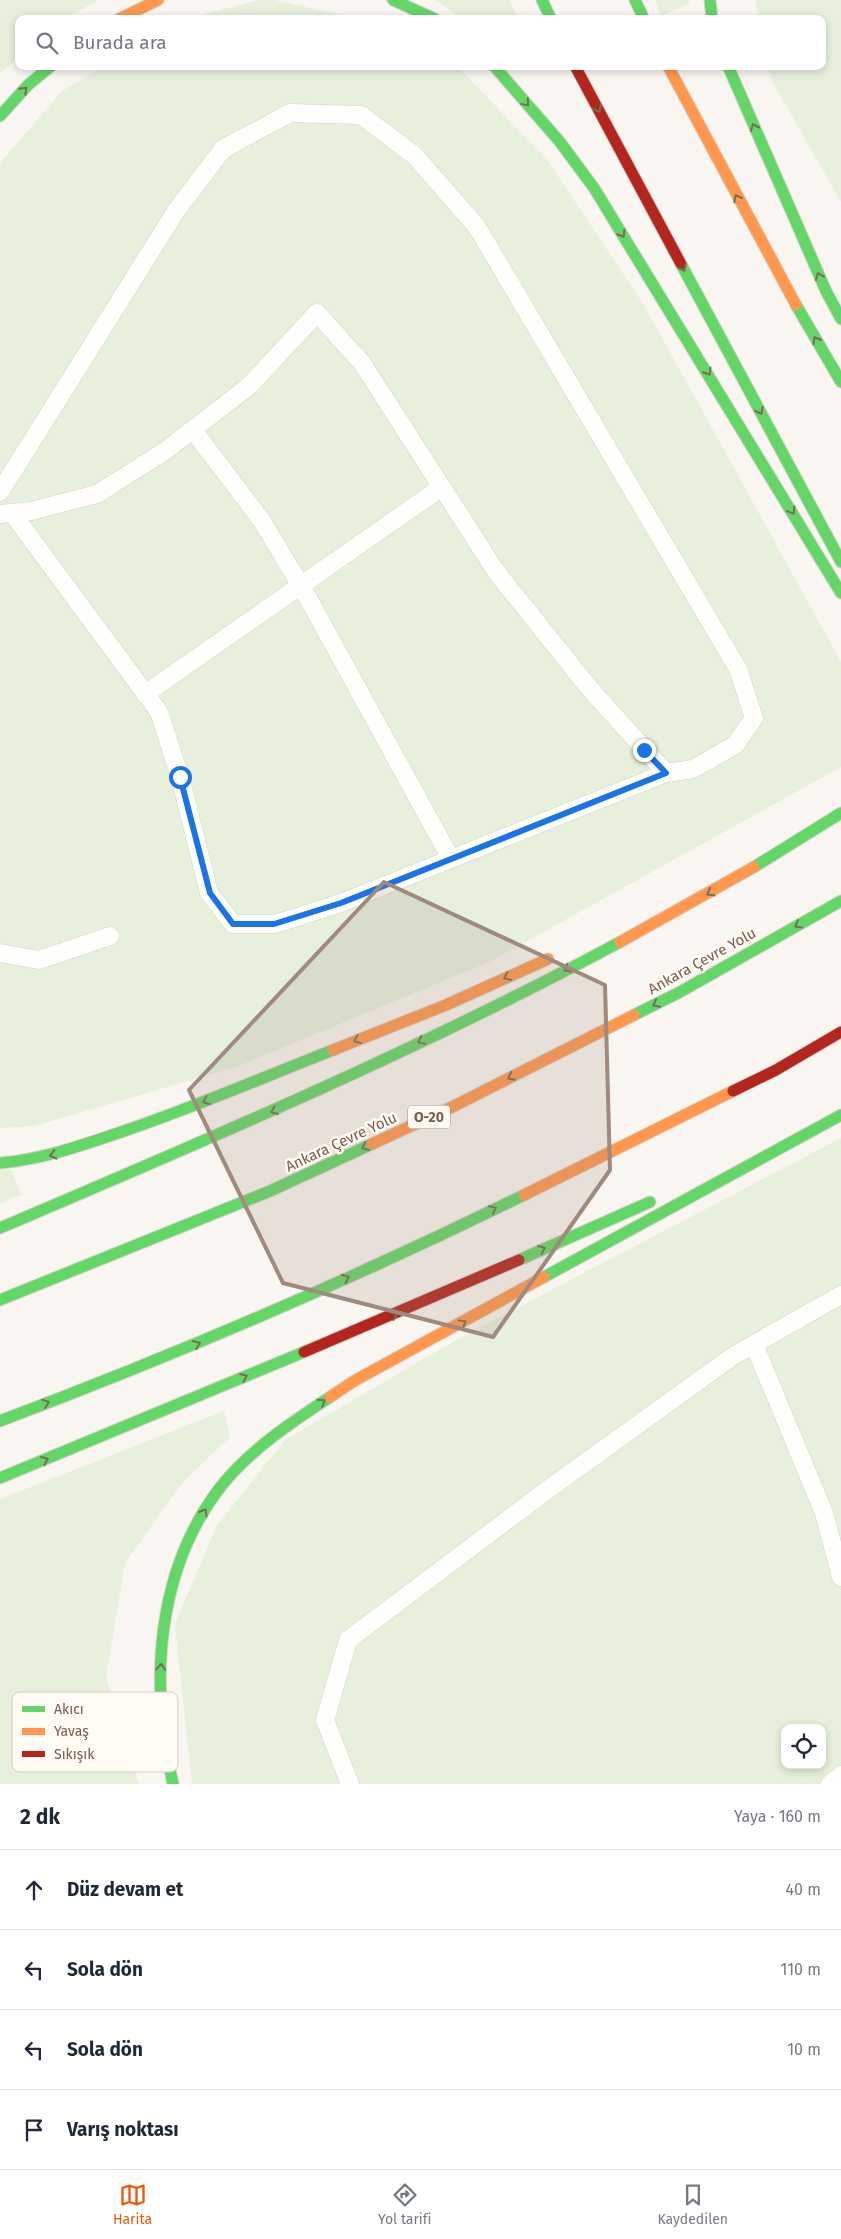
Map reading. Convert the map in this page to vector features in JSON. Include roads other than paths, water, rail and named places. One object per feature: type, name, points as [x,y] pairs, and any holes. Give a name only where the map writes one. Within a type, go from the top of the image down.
[{"type":"main road","points":[[127,15],[158,0]]},
{"type":"main road","points":[[393,0],[426,15]]},
{"type":"main road","points":[[542,0],[549,15]]},
{"type":"main road","points":[[635,0],[642,15]]},
{"type":"main road","points":[[710,0],[712,15]]},
{"type":"main road","points":[[0,116],[28,85],[46,70]]},
{"type":"main road","points":[[497,70],[560,142],[594,188],[718,388],[841,593]]},
{"type":"main road","points":[[577,70],[841,562]]},
{"type":"main road","points":[[670,70],[780,278],[841,382]]},
{"type":"main road","points":[[730,70],[826,291],[841,319]]},
{"type":"main road","points":[[643,916],[841,813]]},
{"type":"main road","points":[[0,1228],[322,1090],[497,1004],[599,953],[694,902],[767,860],[818,825]]},
{"type":"main road","name":"Ankara Çevre Yolu","points":[[0,1300],[270,1191],[452,1107],[680,992],[841,901]]},
{"type":"main road","points":[[0,1163],[31,1160],[58,1154],[154,1121],[446,1005],[557,955]]},
{"type":"main road","points":[[0,1420],[135,1370],[305,1297],[468,1222],[759,1078],[841,1032]]},
{"type":"main road","points":[[159,1692],[163,1639],[168,1609],[182,1552],[192,1532],[222,1485],[265,1442],[354,1381],[841,1115]]},
{"type":"main road","points":[[678,1190],[815,1130]]},
{"type":"main road","points":[[0,1478],[405,1310],[660,1198]]},
{"type":"lane","points":[[0,492],[176,211],[222,149],[290,113],[361,115],[415,156],[478,227],[738,669],[754,718],[735,744],[693,769],[666,773],[341,903],[274,924],[233,924],[210,893],[180,777],[159,712],[6,514]]},
{"type":"lane","points":[[6,514],[31,511],[98,494],[165,451],[249,386],[317,313],[362,364],[497,573],[590,689],[666,773]]},
{"type":"lane","points":[[193,430],[262,520],[451,859]]},
{"type":"lane","points":[[145,694],[442,487]]},
{"type":"lane","points":[[0,953],[40,960],[110,936]]},
{"type":"lane","points":[[350,1784],[325,1720],[348,1640],[398,1600],[733,1356],[841,1295]]},
{"type":"lane","points":[[754,1344],[824,1513],[841,1577]]},
{"type":"lane","points":[[830,1784],[841,1775]]}]
